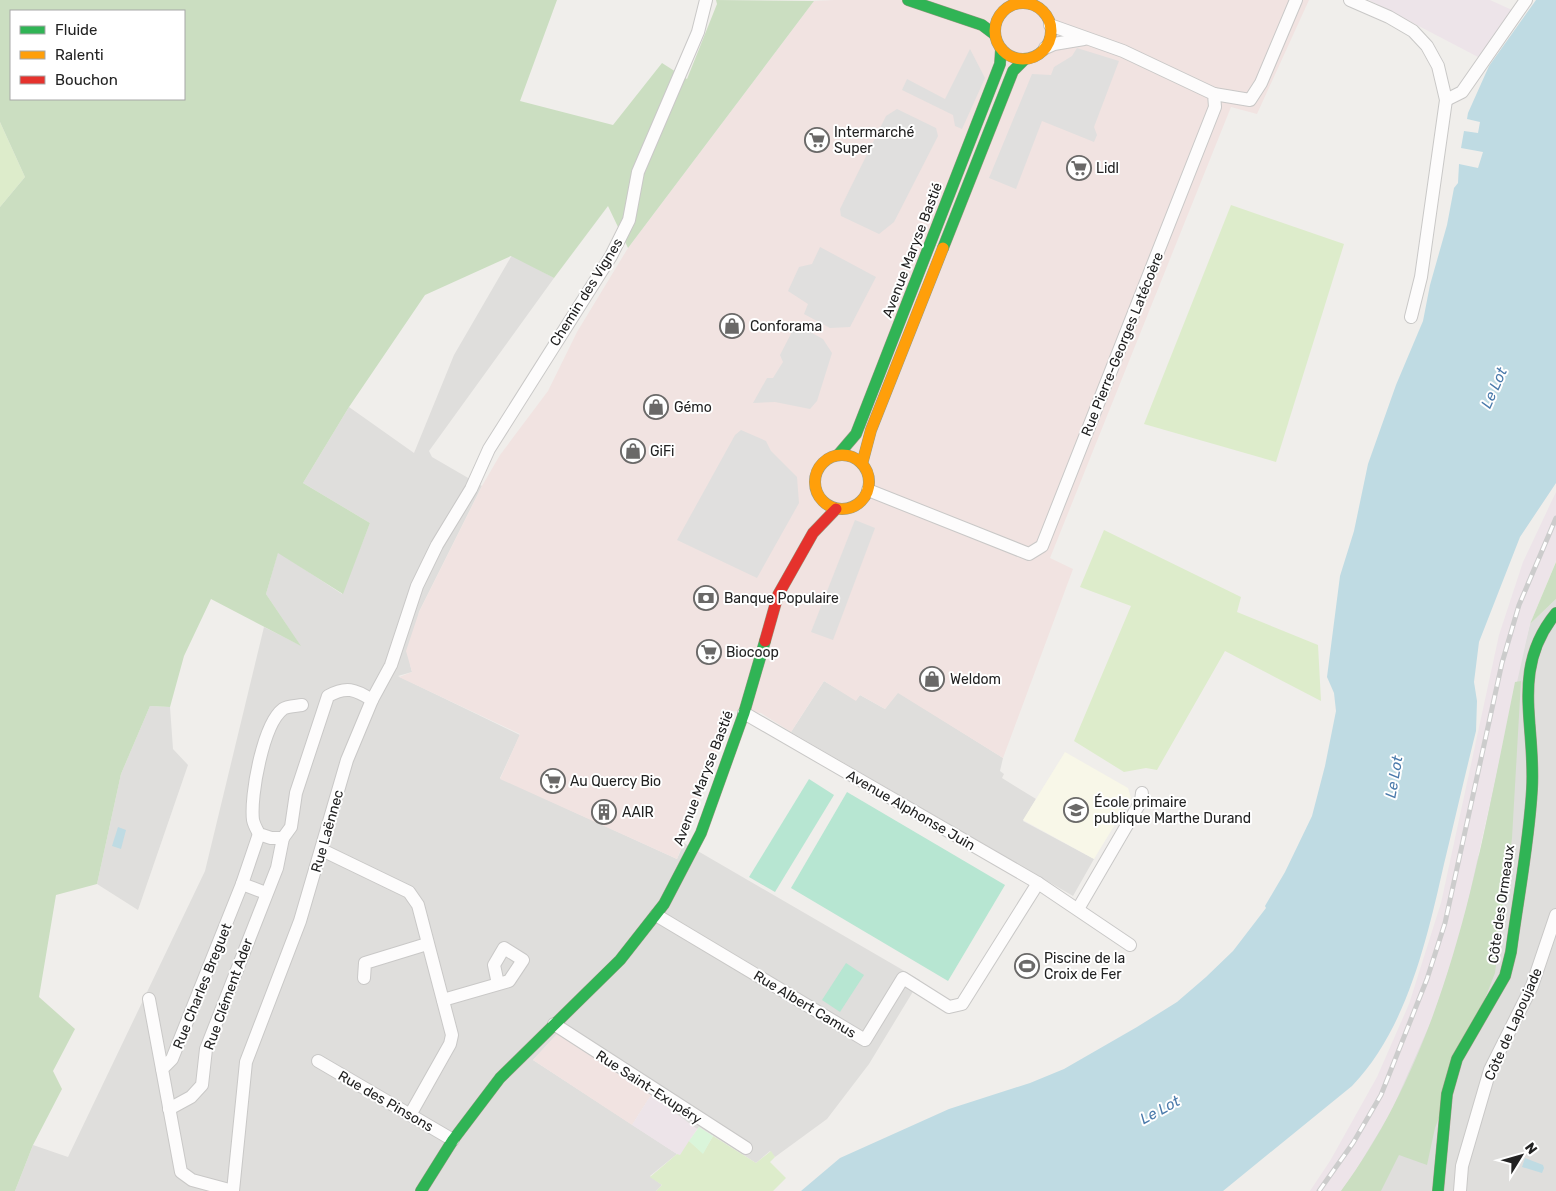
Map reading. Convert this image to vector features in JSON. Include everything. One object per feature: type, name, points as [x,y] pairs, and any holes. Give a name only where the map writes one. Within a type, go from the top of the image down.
[{"type":"street","name":"Chemin des Vignes","points":[[471,489],[488,449],[611,256],[629,220],[638,172],[698,32],[706,0]]},
{"type":"street","points":[[908,0],[982,25],[994,34]]},
{"type":"street","points":[[942,0],[982,12],[1002,11],[1020,1],[1043,5],[1051,33],[1045,48]]},
{"type":"street","points":[[1050,25],[1124,51],[1214,94],[1250,100],[1261,83],[1296,0]]},
{"type":"street","points":[[1350,0],[1389,17],[1413,31],[1427,46],[1438,66],[1446,100],[1421,277],[1411,317]]},
{"type":"street","points":[[1446,100],[1462,92],[1526,0]]},
{"type":"street","points":[[1002,11],[994,26],[994,34],[1001,49],[1008,55],[1025,59],[1033,58],[1045,48],[1054,44],[1087,39]]},
{"type":"street","name":"Avenue Maryse Bastié","points":[[424,1190],[453,1140],[500,1078],[620,960],[656,915],[671,892],[701,833],[744,713],[778,595],[813,533],[822,501],[816,491],[816,475],[822,463],[838,455],[849,445],[858,429],[1000,64],[1001,49]]},
{"type":"street","name":"Avenue Maryse Bastié","points":[[868,490],[868,476],[862,464],[871,430],[1013,71],[1025,59]]},
{"type":"street","name":"Rue Pierre-Georges Latécoère","points":[[868,490],[1029,554],[1042,546],[1216,107],[1214,94]]},
{"type":"street","points":[[838,455],[851,457],[862,464]]},
{"type":"street","name":"Rue Laënnec","points":[[233,1191],[246,1062],[300,921],[347,760],[372,700],[385,679],[400,645],[406,617],[417,586],[437,545],[471,489]]},
{"type":"street","points":[[822,501],[836,509],[843,510],[856,506],[868,490]]},
{"type":"street","name":"Avenue Maryse Bastié","points":[[813,533],[836,509]]},
{"type":"street","name":"Côte des Ormeaux","points":[[1438,1191],[1447,1094],[1457,1059],[1472,1029],[1505,976],[1511,952],[1532,791],[1529,709],[1534,649],[1542,630],[1556,613]]},
{"type":"street","name":"Rue Clément Ader","points":[[169,1109],[192,1097],[202,1085],[206,1049],[277,868],[284,838],[291,826],[296,793],[328,696],[339,690],[351,688],[372,700]]},
{"type":"street","points":[[284,838],[272,838],[259,834],[253,822],[252,800],[258,765],[273,720],[284,708],[302,705]]},
{"type":"street","name":"Avenue Alphonse Juin","points":[[744,713],[1038,883],[1130,945]]},
{"type":"street","points":[[1078,909],[1141,801],[1142,793]]},
{"type":"street","name":"Rue Charles Breguet","points":[[162,1069],[172,1059],[242,884],[259,834]]},
{"type":"street","points":[[322,850],[409,892],[418,905],[452,1035],[450,1044],[410,1115]]},
{"type":"street","name":"Rue Albert Camus","points":[[656,915],[865,1040],[903,978],[949,1007],[962,1004],[1038,883]]},
{"type":"street","points":[[242,884],[266,893]]},
{"type":"street","name":"Côte de Lapoujade","points":[[1460,1191],[1462,1166],[1490,1070],[1532,986],[1556,915]]},
{"type":"street","points":[[364,978],[365,962],[427,944]]},
{"type":"street","points":[[443,1000],[498,984]]},
{"type":"street","points":[[149,999],[181,1172],[192,1180],[233,1191]]},
{"type":"street","name":"Rue Saint-Exupéry","points":[[554,1024],[746,1148]]},
{"type":"street","name":"Rue des Pinsons","points":[[318,1061],[453,1140]]},
{"type":"shaded area","points":[[1309,0],[1257,114],[1231,107],[1050,558],[1073,569],[1003,758],[898,693],[885,709],[860,695],[856,701],[824,681],[791,732],[761,713],[733,711],[677,859],[500,779],[520,734],[399,677],[412,672],[406,651],[419,612],[482,486],[500,455],[548,391],[577,332],[628,248],[814,1]]},
{"type":"shaded area","points":[[1369,0],[1490,0],[1512,10],[1480,58]]},
{"type":"shaded area","points":[[1077,48],[1119,61],[1094,127],[1097,135],[1094,142],[1042,121],[1016,189],[989,178],[1032,74],[1051,75],[1054,67],[1072,56]]},
{"type":"shaded area","points":[[970,49],[985,78],[962,129],[955,126],[953,115],[902,90],[907,79],[945,99]]},
{"type":"shaded area","points":[[897,109],[936,128],[938,136],[894,222],[879,234],[841,216],[840,209],[886,116]]},
{"type":"shaded area","points":[[820,247],[876,277],[850,327],[830,328],[804,314],[808,304],[788,291],[799,267],[812,264]]},
{"type":"shaded area","points":[[512,255],[554,278],[429,451],[432,457],[482,486],[419,612],[410,664],[412,672],[398,676],[520,735],[500,778],[677,859],[684,843],[920,980],[869,1064],[827,1119],[775,1157],[770,1151],[756,1163],[699,1127],[697,1129],[677,1115],[678,1113],[557,1034],[533,1060],[677,1154],[650,1176],[662,1185],[656,1191],[15,1191],[33,1145],[68,1157],[205,871],[264,627],[300,645],[266,594],[278,552],[342,594],[370,523],[303,483],[349,407],[414,453],[454,355]]},
{"type":"shaded area","points":[[796,324],[823,339],[832,353],[817,401],[810,409],[775,402],[753,403],[767,378],[773,378],[783,362],[780,355]]},
{"type":"shaded area","points":[[741,430],[766,441],[771,451],[797,477],[799,503],[757,578],[677,540],[735,435]]},
{"type":"shaded area","points":[[1556,492],[1556,561],[1530,624],[1461,933],[1433,1017],[1391,1112],[1353,1175],[1341,1191],[1310,1191],[1330,1161],[1377,1077],[1409,1004],[1441,903],[1499,635],[1523,562]]},
{"type":"shaded area","points":[[855,520],[875,528],[833,640],[811,632]]},
{"type":"shaded area","points":[[1556,599],[1556,1191],[1341,1191],[1480,852],[1515,682],[1530,624]]},
{"type":"shaded area","points":[[824,681],[856,700],[860,695],[885,709],[898,692],[1003,758],[1000,771],[1004,774],[1002,778],[1036,799],[1023,821],[1094,859],[1073,896],[791,732]]},
{"type":"shaded area","points":[[150,706],[170,707],[173,749],[188,765],[138,910],[97,884],[121,774]]},
{"type":"shaded area","name":"École primaire publique Marthe Durand","points":[[1065,752],[1128,788],[1131,798],[1094,859],[1023,820]]},
{"type":"shaded area","points":[[557,1034],[651,1095],[632,1125],[533,1060]]},
{"type":"shaded area","points":[[651,1095],[697,1129],[680,1156],[632,1125]]},
{"type":"green space","points":[[0,0],[557,0],[520,101],[613,125],[662,63],[687,79],[717,4],[716,0],[814,1],[628,248],[608,206],[554,278],[511,256],[425,295],[349,407],[303,483],[370,523],[343,594],[278,553],[266,594],[301,646],[211,599],[184,656],[170,707],[150,706],[121,774],[97,884],[56,895],[39,997],[75,1029],[53,1071],[62,1089],[33,1145],[15,1191],[0,1191],[0,207],[25,177],[0,122]]},
{"type":"green space","points":[[0,122],[25,177],[0,207]]},
{"type":"green space","points":[[1231,205],[1344,244],[1276,462],[1144,424]]},
{"type":"green space","points":[[1104,530],[1241,597],[1237,612],[1318,645],[1321,701],[1225,651],[1157,770],[1146,768],[1124,772],[1074,741],[1131,606],[1080,587]]},
{"type":"green space","points":[[1556,562],[1556,599],[1530,624]]},
{"type":"green space","points":[[1521,681],[1512,838],[1495,973],[1435,1128],[1427,1165],[1399,1155],[1381,1191],[1341,1191],[1378,1134],[1409,1074],[1434,1011],[1455,947],[1473,881],[1515,682]]},
{"type":"green space","points":[[809,779],[834,795],[775,892],[749,877]]},
{"type":"green space","points":[[847,792],[1005,885],[948,981],[791,888]]},
{"type":"green space","points":[[846,963],[864,975],[840,1012],[822,1000]]},
{"type":"green space","points":[[699,1127],[713,1136],[703,1154],[689,1141]]},
{"type":"green space","points":[[713,1136],[756,1163],[771,1151],[775,1157],[770,1162],[786,1178],[773,1191],[656,1191],[662,1185],[650,1177],[677,1154],[680,1155],[689,1141],[703,1153]]},
{"type":"water","name":"Le Lot","points":[[1536,0],[1556,0],[1556,483],[1520,537],[1479,642],[1474,682],[1477,701],[1476,731],[1422,952],[1401,1010],[1387,1038],[1371,1063],[1352,1086],[1223,1191],[801,1191],[840,1158],[949,1109],[1030,1083],[1064,1069],[1137,1027],[1177,1002],[1206,977],[1233,951],[1266,908],[1265,906],[1285,872],[1312,816],[1325,766],[1336,711],[1334,693],[1327,677],[1340,576],[1354,531],[1368,464],[1396,385],[1423,321],[1430,285],[1447,225],[1454,188],[1458,183],[1459,164],[1478,168],[1483,152],[1461,148],[1464,131],[1478,133],[1480,122],[1467,119],[1468,113],[1489,66]]},
{"type":"water","points":[[118,827],[126,830],[121,849],[112,846]]},
{"type":"water","points":[[1525,1158],[1543,1165],[1542,1173],[1522,1167]]},
{"type":"railway","points":[[1319,1191],[1353,1143],[1381,1095],[1427,979],[1445,923],[1502,663],[1519,605],[1556,518]]},
{"type":"traffic: fast","points":[[908,0],[982,25],[994,34]]},
{"type":"traffic: fast","points":[[838,455],[856,434],[1000,64],[1001,49]]},
{"type":"traffic: fast","points":[[943,248],[1013,71],[1025,59]]},
{"type":"traffic: fast","points":[[1438,1191],[1447,1094],[1457,1059],[1505,976],[1511,952],[1531,810],[1532,765],[1528,698],[1529,676],[1533,655],[1542,634],[1556,613]]},
{"type":"traffic: fast","points":[[421,1191],[453,1140],[500,1078],[620,960],[664,904],[701,833],[744,713],[765,641]]},
{"type":"traffic: slow","points":[[1017,3],[1029,3],[1039,7],[1047,15],[1051,31],[1047,47],[1039,55],[1029,59],[1017,59],[1007,55],[999,47],[995,37],[995,25],[999,15],[1007,7],[1017,3]]},
{"type":"traffic: slow","points":[[862,464],[871,430],[943,248]]},
{"type":"traffic: slow","points":[[837,455],[847,455],[857,459],[865,467],[869,482],[865,497],[857,505],[847,509],[837,509],[827,505],[819,497],[815,487],[815,477],[819,467],[827,459],[837,455]]},
{"type":"traffic: jam","points":[[765,641],[778,595],[813,533],[836,509]]},
{"type":"place","name":"Intermarché Super","points":[[817,140]]},
{"type":"place","name":"Lidl","points":[[1079,168]]},
{"type":"place","name":"Conforama","points":[[732,326]]},
{"type":"place","name":"Gémo","points":[[656,407]]},
{"type":"place","name":"GiFi","points":[[633,451]]},
{"type":"place","name":"Banque Populaire","points":[[706,598]]},
{"type":"place","name":"Biocoop","points":[[709,652]]},
{"type":"place","name":"Weldom","points":[[932,679]]},
{"type":"place","name":"Au Quercy Bio","points":[[553,781]]},
{"type":"place","name":"École primaire publique Marthe Durand","points":[[1076,810]]},
{"type":"place","name":"AAIR","points":[[604,812]]},
{"type":"place","name":"Piscine de la Croix de Fer","points":[[1027,966]]}]
